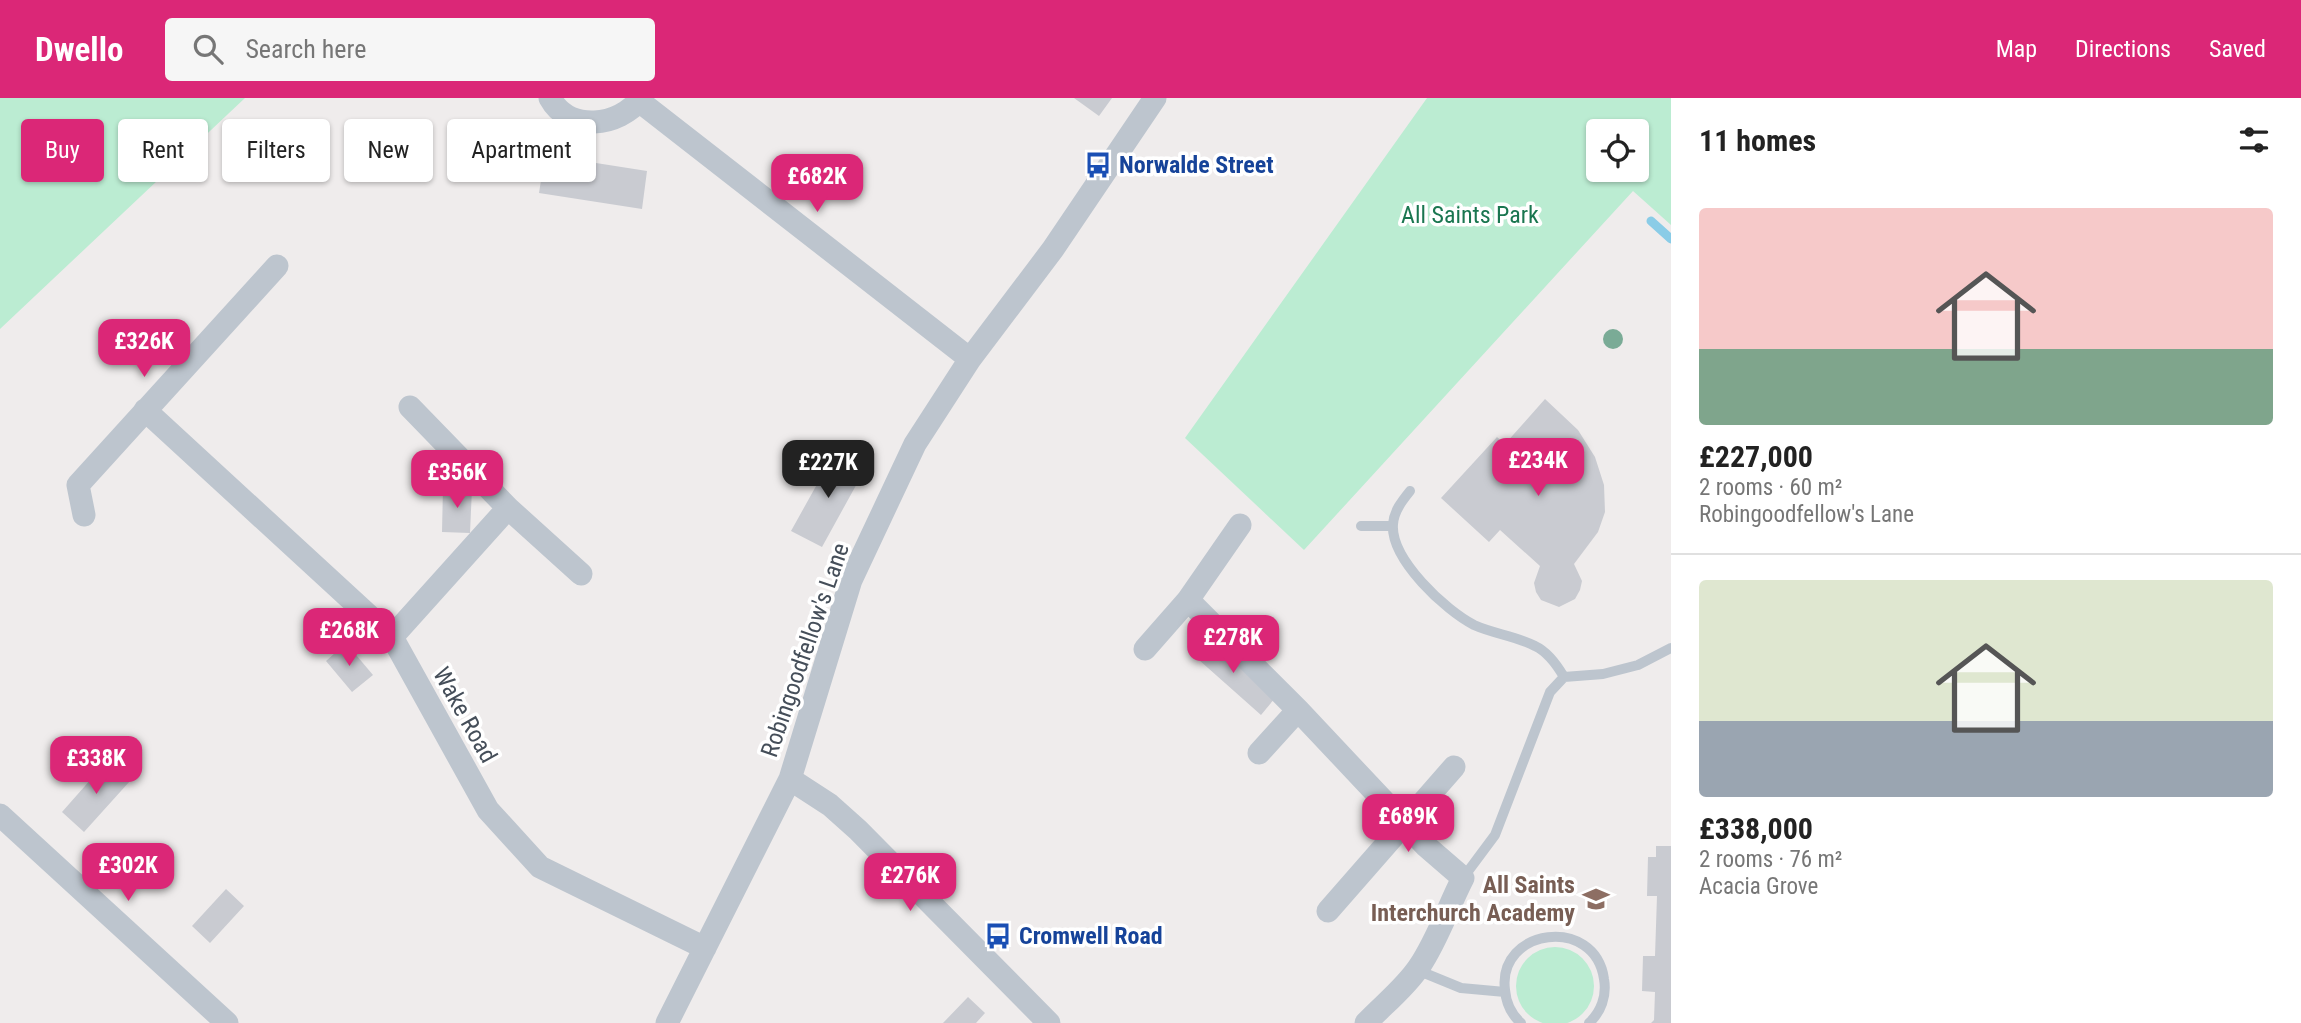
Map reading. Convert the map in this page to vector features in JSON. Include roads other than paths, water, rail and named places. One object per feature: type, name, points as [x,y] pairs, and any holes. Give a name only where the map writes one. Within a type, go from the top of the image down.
[{"type":"street","points":[[550,98],[567,115],[584,122],[596,123],[627,113],[640,99],[970,359]]},
{"type":"street","name":"Robingoodfellow's Lane","points":[[667,1023],[790,779],[851,580],[915,444],[970,359],[1053,249],[1156,98]]},
{"type":"street","points":[[84,514],[78,485],[277,266]]},
{"type":"street","points":[[410,407],[508,508],[581,574]]},
{"type":"street","name":"Wake Road","points":[[145,410],[392,638],[488,810],[540,867],[705,948]]},
{"type":"street","points":[[392,638],[508,508]]},
{"type":"street","points":[[1145,649],[1188,600],[1240,525]]},
{"type":"street","points":[[1188,600],[1298,710],[1426,846],[1463,878],[1446,911],[1435,941],[1417,970],[1366,1023]]},
{"type":"street","points":[[1259,753],[1298,710]]},
{"type":"street","points":[[1328,911],[1454,767]]},
{"type":"street","points":[[790,779],[830,805],[858,830],[1049,1023]]},
{"type":"street","points":[[0,814],[227,1023]]},
{"type":"lane","points":[[1410,491],[1398,507],[1393,526],[1401,551],[1441,604],[1472,624],[1535,645],[1546,653],[1564,677]]},
{"type":"lane","points":[[1361,526],[1393,526]]},
{"type":"lane","points":[[1463,878],[1494,835],[1550,692],[1564,677],[1603,674],[1638,665],[1671,648]]},
{"type":"lane","points":[[1521,1023],[1506,1001],[1508,967],[1517,952],[1534,940],[1551,936],[1569,938],[1584,945],[1597,958],[1603,971],[1605,988],[1602,1006],[1589,1023]]},
{"type":"lane","points":[[1417,970],[1461,988],[1505,992]]},
{"type":"waterway","points":[[1651,221],[1671,239]]},
{"type":"place","name":"Norwalde Street","points":[[1098,165]]},
{"type":"place","name":"All Saints Interchurch Academy","points":[[1596,899]]},
{"type":"place","name":"Cromwell Road","points":[[998,936]]},
{"type":"park label","name":"All Saints Park","points":[[1470,215]]}]
